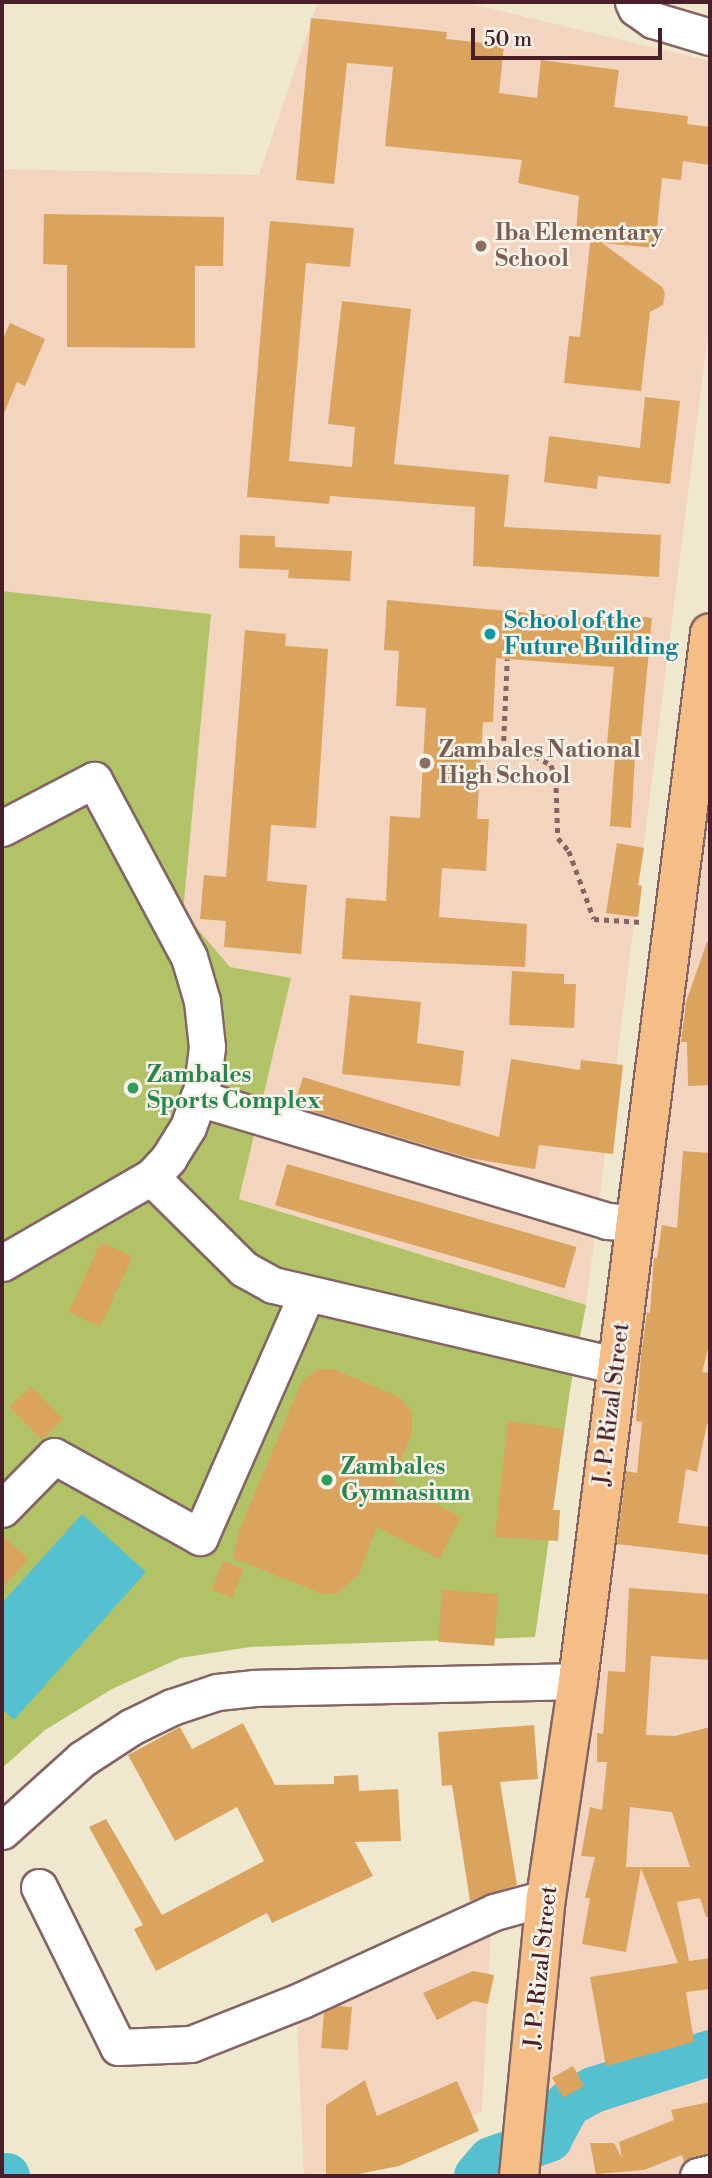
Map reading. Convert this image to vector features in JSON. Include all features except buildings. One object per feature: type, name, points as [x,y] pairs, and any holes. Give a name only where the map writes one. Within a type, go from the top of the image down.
[{"type":"main road","name":"J. P. Rizal Street","points":[[519,2174],[546,1898],[578,1681],[710,633]]},
{"type":"street","points":[[633,2],[636,8],[653,20],[710,37]]},
{"type":"street","points":[[2,828],[94,780],[190,957],[202,1001],[207,1047],[198,1098],[188,1127],[169,1158],[151,1177],[2,1263]]},
{"type":"street","points":[[198,1098],[607,1221],[634,1223]]},
{"type":"street","points":[[151,1177],[244,1269],[273,1285],[306,1295],[617,1366]]},
{"type":"street","points":[[2,1292],[74,1222]]},
{"type":"street","points":[[2,1509],[54,1456],[200,1537],[306,1295]]},
{"type":"street","points":[[5,1823],[82,1759],[131,1727],[172,1706],[217,1692],[255,1688],[578,1681]]},
{"type":"street","points":[[39,1888],[118,2047],[191,2044],[302,2000],[494,1912],[546,1898]]},
{"type":"street","points":[[698,2176],[710,2173]]},
{"type":"path","points":[[503,751],[508,659]]},
{"type":"path","points":[[481,750],[526,751],[551,765],[555,778],[558,838],[569,851],[594,919],[643,922]]},
{"type":"shaded area","name":"Zambales National High School","points":[[318,2],[463,2],[710,61],[710,318],[586,1305],[239,1199],[290,978],[230,967],[183,912],[211,614],[2,591],[2,169],[259,175]]},
{"type":"shaded area","points":[[710,636],[710,2167],[684,2176],[532,2176]]},
{"type":"shaded area","points":[[492,1909],[482,2111],[381,2160],[304,2176],[296,2000]]},
{"type":"green space","name":"Zambales Sports Complex","points":[[2,591],[211,614],[183,912],[230,967],[291,978],[239,1199],[586,1305],[570,1390],[535,1637],[250,1647],[180,1658],[112,1689],[45,1730],[2,1768]]},
{"type":"water","points":[[82,1514],[146,1572],[14,1720],[2,1709],[2,1603]]},
{"type":"waterway","points":[[477,2176],[491,2160],[549,2139],[568,2104],[593,2090],[710,2053]]},
{"type":"waterway","points":[[2,2176],[7,2176]]},
{"type":"place","name":"Iba Elementary School","points":[[481,246]]},
{"type":"place","name":"School of the Future Building","points":[[490,634]]},
{"type":"place","name":"Zambales National High School","points":[[425,763]]},
{"type":"place","name":"Zambales Sports Complex","points":[[133,1088]]},
{"type":"place","name":"Zambales Gymnasium","points":[[327,1480]]}]
